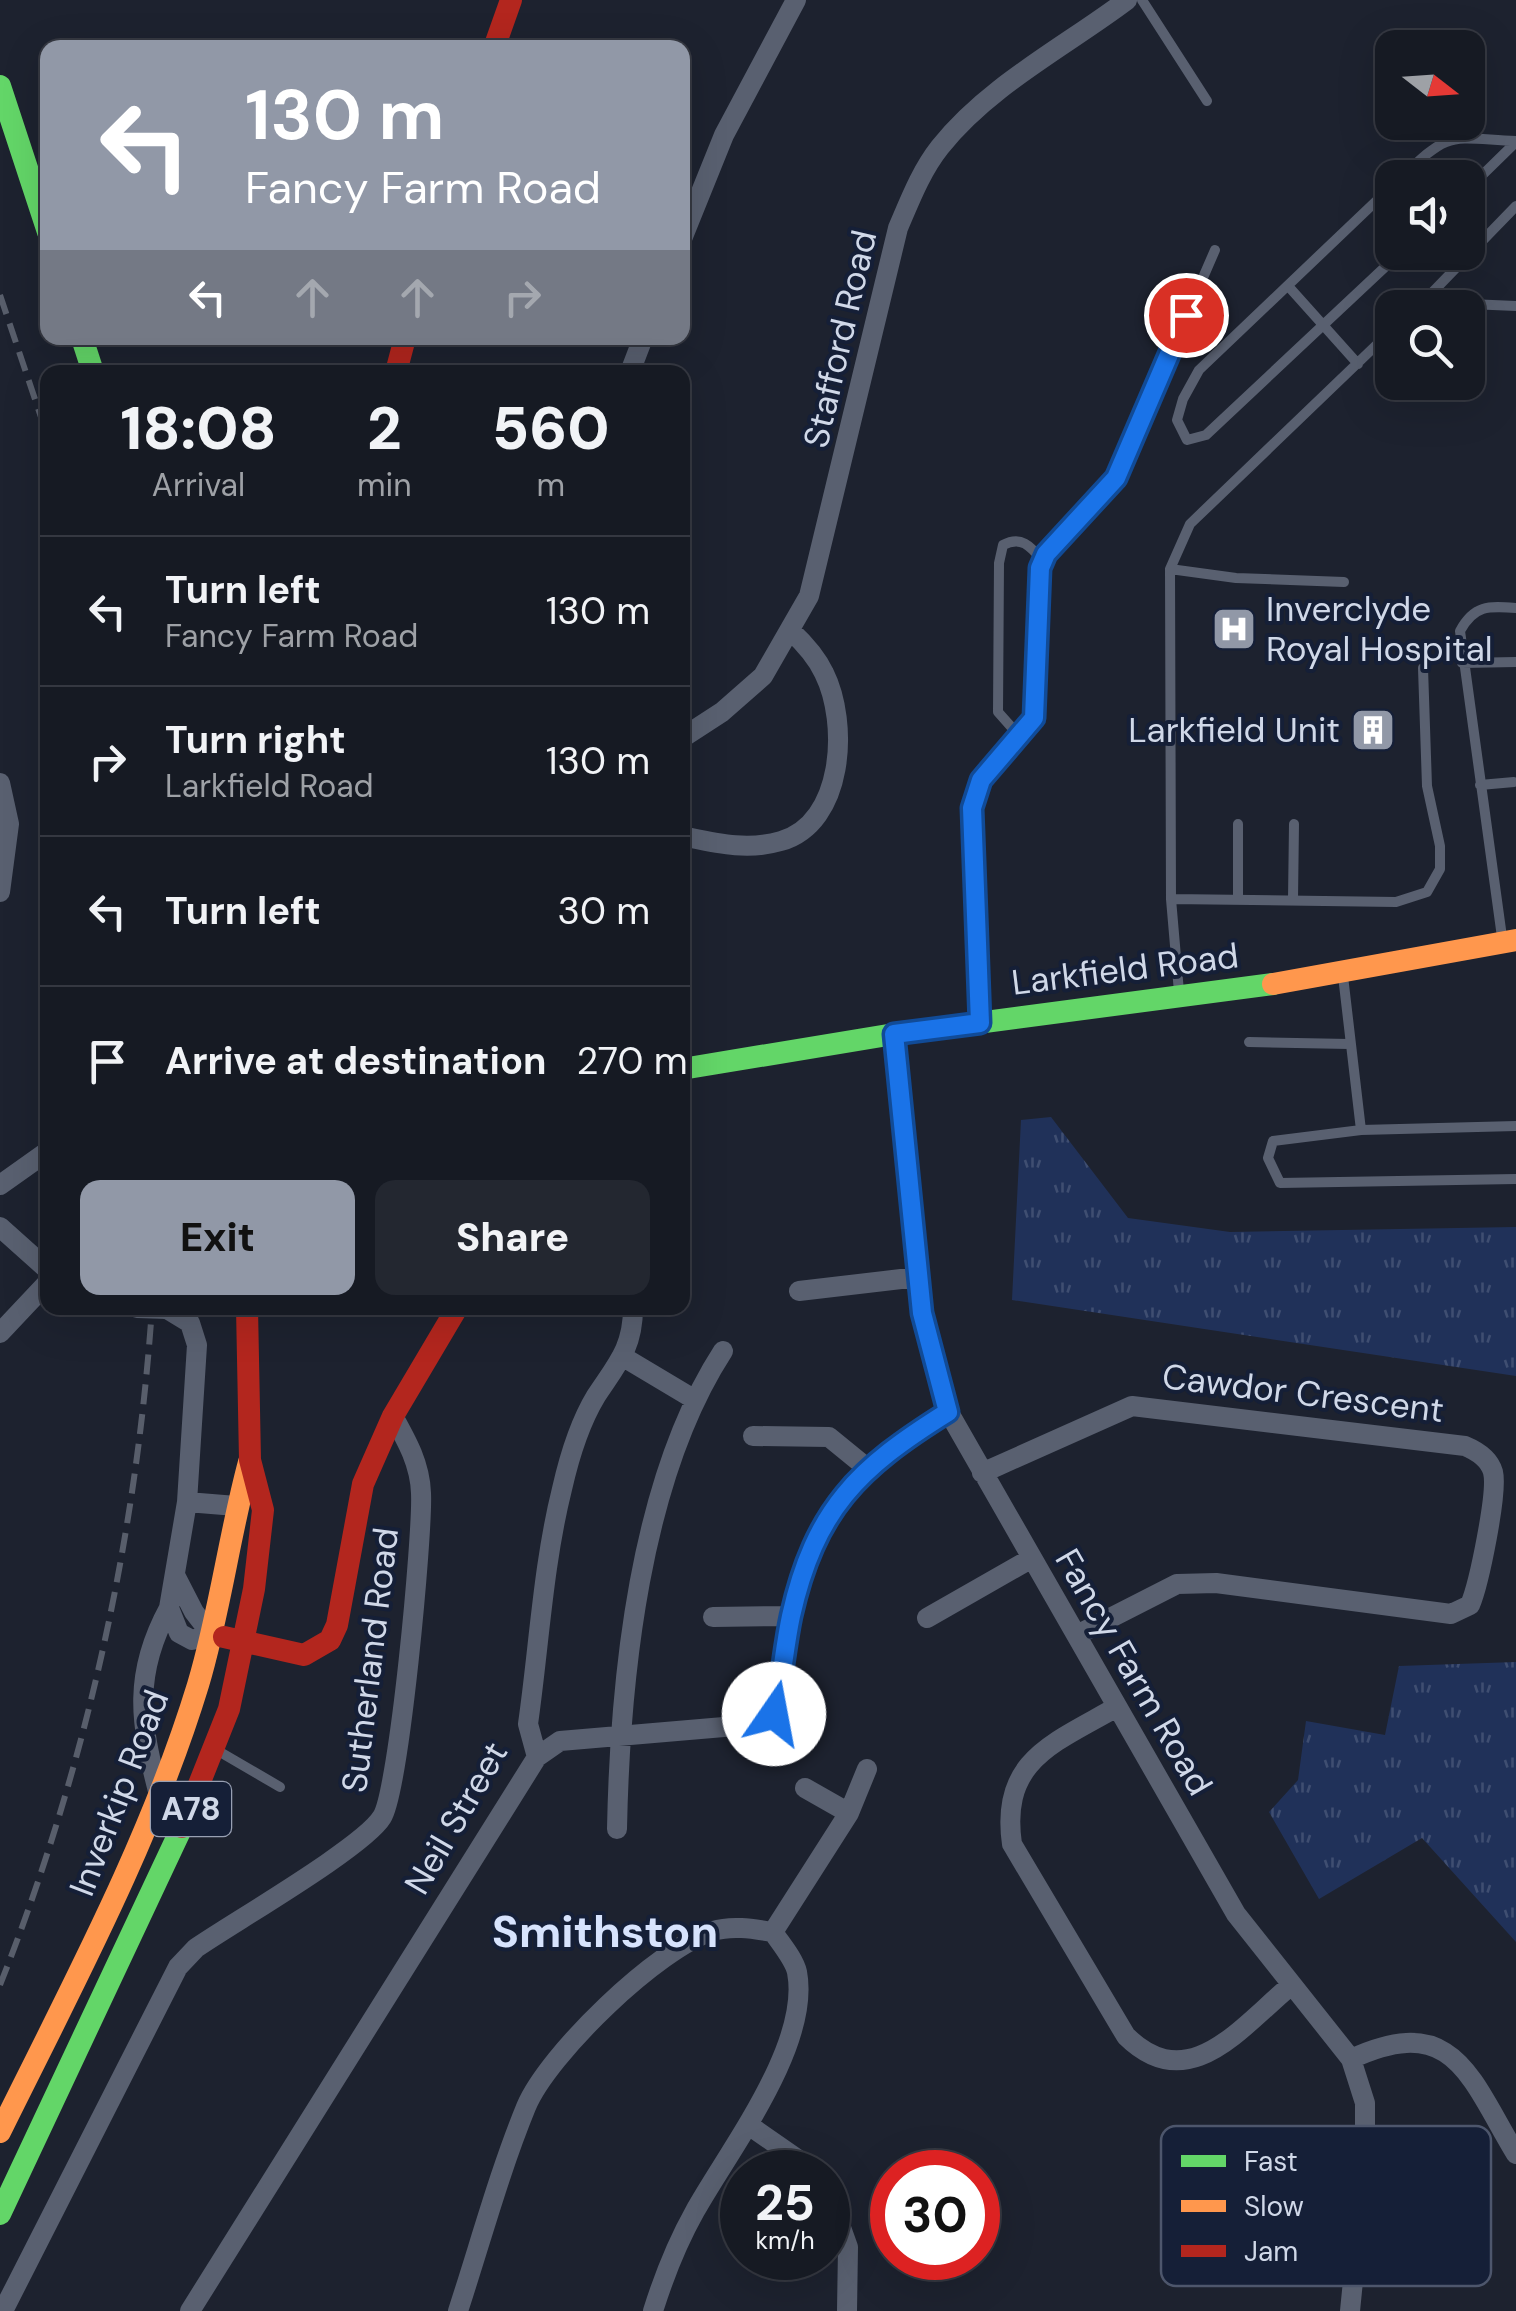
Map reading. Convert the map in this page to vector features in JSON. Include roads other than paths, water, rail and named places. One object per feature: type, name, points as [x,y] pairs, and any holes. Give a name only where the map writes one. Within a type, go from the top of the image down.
[{"type":"main road","points":[[497,40],[511,0]]},
{"type":"main road","points":[[0,86],[40,208]]},
{"type":"main road","name":"Larkfield Road","points":[[690,1068],[894,1034],[1342,975],[1510,942]]},
{"type":"main road","name":"Inverkip Road","points":[[0,2214],[215,1749],[244,1643],[263,1510],[250,1460],[247,1315]]},
{"type":"main road","points":[[212,1634],[304,1655],[330,1640],[337,1624],[362,1484],[393,1416],[453,1315]]},
{"type":"main road","name":"Inverkip Road","points":[[0,2132],[104,1928],[160,1797],[212,1634],[236,1506],[250,1460]]},
{"type":"street","points":[[690,219],[724,136],[796,0]]},
{"type":"street","name":"Stafford Road","points":[[690,733],[722,712],[763,676],[791,631],[822,552],[898,228],[916,184],[940,146],[978,108],[1100,8],[1127,0]]},
{"type":"street","points":[[690,838],[736,848],[784,841],[812,825],[833,784],[838,725],[826,676],[791,631]]},
{"type":"street","points":[[0,783],[9,824],[0,892]]},
{"type":"street","name":"Fancy Farm Road","points":[[894,1034],[918,1277],[930,1355],[948,1412],[1236,1914],[1289,1987],[1351,2060],[1365,2104],[1365,2126]]},
{"type":"street","points":[[0,1185],[40,1157]]},
{"type":"street","points":[[0,1227],[40,1263]]},
{"type":"street","points":[[799,1291],[918,1277]]},
{"type":"street","points":[[0,1333],[40,1290]]},
{"type":"street","points":[[160,1797],[140,1724],[146,1676],[176,1577],[187,1502],[197,1345],[190,1323],[176,1315]]},
{"type":"street","name":"Neil Street","points":[[190,2311],[537,1757],[528,1724],[561,1491],[579,1430],[596,1396],[625,1358],[633,1335],[632,1315]]},
{"type":"street","points":[[618,1829],[619,1734],[652,1522],[692,1398],[722,1350]]},
{"type":"street","points":[[625,1358],[692,1398]]},
{"type":"street","name":"Cawdor Crescent","points":[[982,1472],[1132,1406],[1465,1446],[1482,1454],[1493,1473],[1479,1583],[1470,1605],[1451,1614],[1216,1583],[1176,1584],[1076,1635]]},
{"type":"street","points":[[537,1757],[560,1741],[759,1724],[774,1714],[792,1616],[812,1546],[836,1503],[867,1468],[948,1412]]},
{"type":"street","name":"Sutherland Road","points":[[3,2311],[178,1967],[196,1948],[359,1839],[384,1816],[402,1705],[421,1494],[414,1454],[393,1416]]},
{"type":"street","points":[[753,1436],[829,1438],[867,1468]]},
{"type":"street","points":[[187,1502],[236,1506]]},
{"type":"street","points":[[926,1618],[1032,1558]]},
{"type":"street","points":[[169,1608],[179,1634],[192,1640],[212,1634],[194,1612],[176,1577]]},
{"type":"street","points":[[713,1617],[792,1616]]},
{"type":"street","points":[[1116,1708],[1051,1744],[1026,1766],[1013,1788],[1008,1813],[1012,1844],[1126,2036],[1144,2055],[1168,2063],[1187,2062],[1211,2052],[1289,1987]]},
{"type":"street","points":[[773,1932],[848,1813],[867,1769]]},
{"type":"street","points":[[805,1788],[848,1813]]},
{"type":"street","points":[[458,2311],[527,2104],[555,2057],[672,1950],[715,1930],[750,1928],[773,1932],[796,1968],[798,2000],[789,2037],[750,2126],[696,2210],[670,2261],[652,2311]]},
{"type":"street","points":[[1351,2060],[1404,2040],[1440,2048],[1462,2064],[1516,2154]]},
{"type":"street","points":[[750,2126],[784,2150]]},
{"type":"street","points":[[847,2280],[847,2311]]},
{"type":"street","name":"Fancy Farm Road","points":[[1350,2311],[1352,2286]]},
{"type":"lane","points":[[1142,0],[1207,101]]},
{"type":"lane","points":[[1419,160],[1436,143],[1448,138],[1516,142]]},
{"type":"lane","points":[[1485,172],[1516,142]]},
{"type":"lane","points":[[1375,203],[1199,370],[1177,420],[1187,440],[1206,435],[1382,270]]},
{"type":"lane","points":[[1433,290],[1516,206]]},
{"type":"lane","points":[[980,1023],[972,808],[981,780],[1034,718],[1042,560],[1116,478],[1215,250]]},
{"type":"lane","points":[[1289,287],[1358,364]]},
{"type":"lane","points":[[1485,305],[1516,306]]},
{"type":"lane","points":[[1179,998],[1171,899],[1170,569],[1190,524],[1375,347]]},
{"type":"lane","points":[[1020,738],[998,712],[999,563],[1003,545],[1012,540],[1028,544],[1042,560]]},
{"type":"lane","points":[[1170,569],[1236,578],[1344,582]]},
{"type":"lane","points":[[1510,942],[1480,785],[1460,631],[1469,615],[1484,606],[1516,608]]},
{"type":"lane","points":[[1462,663],[1516,662]]},
{"type":"lane","points":[[1171,899],[1396,902],[1427,892],[1440,869],[1440,846],[1427,786],[1423,668]]},
{"type":"lane","points":[[1480,785],[1514,782]]},
{"type":"lane","points":[[1238,824],[1238,898]]},
{"type":"lane","points":[[1293,899],[1294,824]]},
{"type":"lane","points":[[1342,975],[1362,1130]]},
{"type":"lane","points":[[1249,1042],[1349,1044]]},
{"type":"lane","points":[[1516,1126],[1362,1130],[1273,1141],[1268,1158],[1280,1183],[1516,1179]]},
{"type":"lane","points":[[215,1749],[280,1787]]},
{"type":"railway","points":[[0,295],[40,414]]},
{"type":"railway","points":[[0,1985],[58,1820],[102,1652],[134,1481],[151,1315]]},
{"type":"place","name":"Inverclyde Royal Hospital","points":[[1234,629]]},
{"type":"place","name":"Larkfield Unit","points":[[1373,730]]},
{"type":"district","name":"Smithston","points":[[605,1931]]}]
